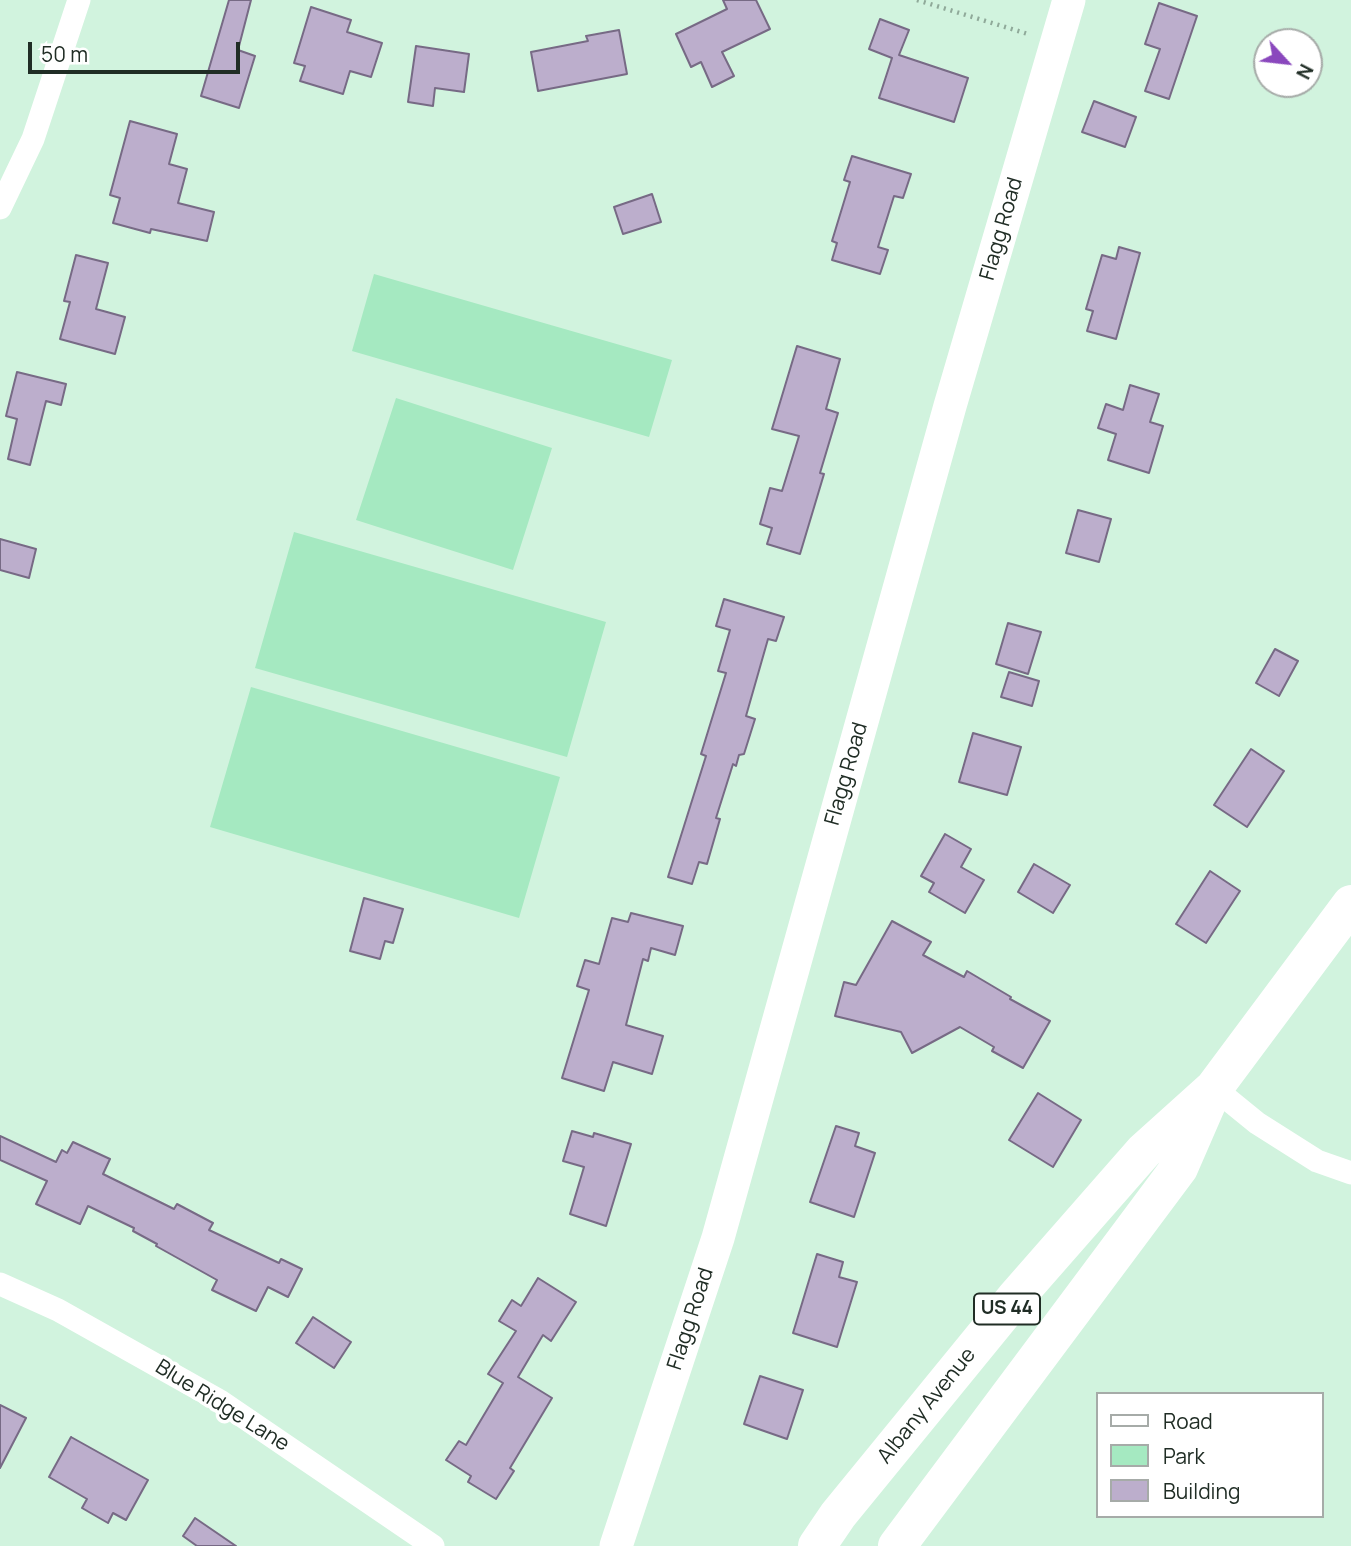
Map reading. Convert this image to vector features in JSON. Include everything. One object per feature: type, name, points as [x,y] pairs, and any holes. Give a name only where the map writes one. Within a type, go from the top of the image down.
[{"type":"highway","name":"Albany Avenue","points":[[817,1546],[838,1515],[1016,1297],[1144,1151],[1214,1088],[1351,904]]},
{"type":"highway","name":"Albany Avenue","points":[[897,1546],[1179,1168],[1214,1088]]},
{"type":"street","points":[[0,208],[33,139],[79,0]]},
{"type":"street","name":"Flagg Road","points":[[616,1546],[718,1238],[946,419],[1069,0]]},
{"type":"street","points":[[1214,1088],[1257,1123],[1317,1161],[1351,1173]]},
{"type":"street","name":"Blue Ridge Lane","points":[[0,1284],[58,1310],[220,1401],[433,1546]]},
{"type":"path","points":[[917,0],[1028,34]]},
{"type":"green space","points":[[374,274],[672,360],[649,437],[352,351]]},
{"type":"green space","points":[[396,398],[552,448],[513,570],[356,520]]},
{"type":"green space","points":[[294,532],[606,622],[567,757],[255,668]]},
{"type":"green space","points":[[251,687],[560,777],[519,918],[210,827]]},
{"type":"building","points":[[229,0],[251,0],[238,50],[255,56],[239,108],[201,96]]},
{"type":"building","points":[[723,0],[756,0],[770,29],[722,52],[734,76],[712,87],[701,62],[691,67],[676,34],[727,9]]},
{"type":"building","points":[[1159,3],[1197,16],[1169,99],[1145,91],[1160,49],[1145,44]]},
{"type":"building","points":[[311,7],[351,20],[347,32],[382,43],[371,77],[350,71],[343,94],[300,81],[305,66],[294,63]]},
{"type":"building","points":[[880,19],[909,30],[899,55],[968,78],[954,122],[879,98],[892,58],[869,49]]},
{"type":"building","points":[[619,30],[627,74],[538,91],[531,52],[588,41],[586,36]]},
{"type":"building","points":[[416,46],[469,54],[464,92],[435,88],[433,106],[408,102]]},
{"type":"building","points":[[1094,101],[1136,117],[1125,147],[1082,132]]},
{"type":"building","points":[[130,121],[177,134],[169,164],[187,169],[178,203],[214,212],[207,241],[151,229],[150,233],[113,223],[120,198],[110,195]]},
{"type":"building","points":[[852,156],[911,174],[903,198],[894,196],[878,247],[888,250],[880,274],[832,260],[837,243],[832,241],[850,182],[844,180]]},
{"type":"building","points":[[652,194],[661,222],[623,234],[614,207]]},
{"type":"building","points":[[1119,247],[1140,253],[1116,339],[1087,331],[1093,311],[1086,309],[1102,255],[1116,259]]},
{"type":"building","points":[[76,255],[108,263],[96,309],[125,317],[115,354],[60,339],[70,302],[64,301]]},
{"type":"building","points":[[797,346],[840,359],[826,409],[838,413],[820,473],[824,474],[800,554],[767,544],[772,528],[760,524],[770,488],[782,491],[799,436],[772,429]]},
{"type":"building","points":[[17,372],[66,384],[61,405],[46,401],[30,465],[8,459],[17,419],[6,416]]},
{"type":"building","points":[[1130,385],[1159,394],[1150,422],[1163,426],[1149,473],[1108,460],[1116,434],[1098,428],[1106,404],[1123,410]]},
{"type":"building","points":[[1078,510],[1111,519],[1099,562],[1066,553]]},
{"type":"building","points":[[0,539],[36,549],[29,578],[0,570]]},
{"type":"building","points":[[724,599],[784,617],[776,641],[768,639],[746,716],[755,719],[744,754],[739,755],[736,766],[733,764],[716,818],[720,819],[707,864],[699,862],[692,884],[668,877],[706,756],[701,754],[726,673],[718,671],[730,630],[716,626]]},
{"type":"building","points":[[1008,623],[1041,632],[1028,674],[996,664]]},
{"type":"building","points":[[1275,649],[1298,661],[1279,696],[1256,683]]},
{"type":"building","points":[[1009,672],[1039,681],[1032,706],[1001,697]]},
{"type":"building","points":[[973,733],[1021,747],[1007,795],[959,782]]},
{"type":"building","points":[[1251,749],[1284,771],[1247,827],[1214,805]]},
{"type":"building","points":[[945,834],[971,849],[961,867],[984,880],[965,913],[929,892],[934,883],[921,876]]},
{"type":"building","points":[[1034,864],[1070,885],[1053,913],[1018,892]]},
{"type":"building","points":[[1210,871],[1240,891],[1206,943],[1176,924]]},
{"type":"building","points":[[364,898],[403,909],[393,943],[385,941],[380,959],[350,951]]},
{"type":"building","points":[[631,913],[683,926],[675,955],[651,948],[648,961],[643,959],[626,1025],[663,1036],[652,1074],[613,1062],[604,1091],[562,1078],[589,990],[577,986],[585,960],[599,964],[612,918],[628,922]]},
{"type":"building","points":[[892,921],[931,942],[923,955],[964,977],[967,971],[1050,1021],[1023,1068],[992,1051],[994,1047],[960,1027],[912,1053],[901,1032],[835,1016],[844,982],[856,985]]},
{"type":"building","points":[[1038,1093],[1081,1120],[1053,1167],[1009,1140]]},
{"type":"building","points":[[836,1126],[859,1133],[855,1146],[875,1153],[854,1217],[810,1202]]},
{"type":"building","points":[[572,1131],[593,1137],[594,1133],[631,1144],[606,1226],[570,1214],[584,1167],[563,1161]]},
{"type":"building","points":[[0,1136],[56,1162],[62,1150],[67,1153],[73,1142],[110,1159],[103,1174],[174,1209],[177,1204],[213,1223],[209,1230],[279,1263],[281,1259],[302,1269],[288,1297],[268,1287],[256,1311],[212,1290],[217,1280],[156,1246],[157,1244],[133,1231],[134,1228],[88,1206],[80,1224],[36,1204],[47,1181],[0,1160]]},
{"type":"building","points":[[817,1254],[843,1262],[839,1277],[857,1282],[837,1347],[793,1333]]},
{"type":"building","points":[[538,1278],[576,1302],[551,1341],[543,1335],[518,1377],[552,1398],[510,1468],[514,1471],[496,1499],[468,1482],[471,1476],[446,1460],[459,1441],[466,1445],[503,1383],[488,1374],[516,1331],[499,1321],[512,1300],[521,1306]]},
{"type":"building","points":[[313,1317],[351,1342],[334,1368],[296,1343]]},
{"type":"building","points":[[760,1376],[803,1390],[787,1439],[744,1424]]},
{"type":"building","points":[[0,1405],[26,1418],[0,1468]]},
{"type":"building","points":[[71,1437],[148,1480],[126,1520],[113,1513],[108,1523],[82,1508],[87,1499],[49,1477]]},
{"type":"building","points":[[195,1518],[236,1546],[197,1546],[183,1536]]}]
